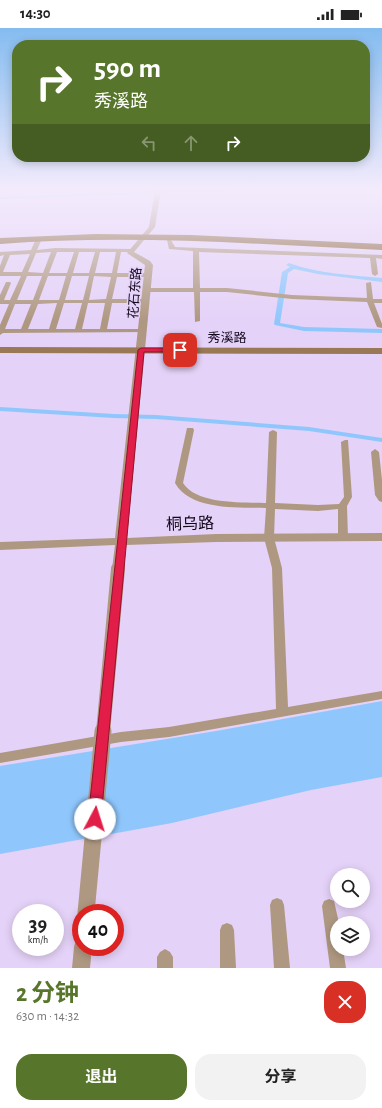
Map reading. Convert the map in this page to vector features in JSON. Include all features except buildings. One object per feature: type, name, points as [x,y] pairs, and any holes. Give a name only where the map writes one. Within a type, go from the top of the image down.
[{"type":"main road","points":[[0,243],[70,237],[382,248]]},
{"type":"main road","points":[[0,243],[141,239],[382,248]]},
{"type":"main road","name":"秀溪路","points":[[0,346],[382,351]]},
{"type":"main road","name":"秀溪路","points":[[0,350],[382,348]]},
{"type":"street","name":"花石东路","points":[[87,904],[118,569],[122,542],[149,265],[148,262],[130,254],[131,250],[146,234]]},
{"type":"street","points":[[38,241],[13,301],[3,318],[0,332],[143,331]]},
{"type":"street","points":[[169,241],[171,248],[382,257]]},
{"type":"street","points":[[196,249],[197,321]]},
{"type":"street","points":[[0,254],[55,250],[131,250]]},
{"type":"street","points":[[24,331],[55,250]]},
{"type":"street","points":[[52,331],[77,250]]},
{"type":"street","points":[[78,331],[98,250]]},
{"type":"street","points":[[103,331],[119,250]]},
{"type":"street","points":[[8,253],[0,274],[148,275]]},
{"type":"street","points":[[373,257],[375,274]]},
{"type":"street","points":[[8,283],[0,302],[146,301]]},
{"type":"street","points":[[369,283],[370,301],[380,327]]},
{"type":"street","points":[[147,290],[227,290],[292,297],[382,301]]},
{"type":"street","points":[[190,430],[179,483],[182,488],[194,496],[214,503],[318,508],[342,506]]},
{"type":"street","points":[[273,432],[269,538],[277,568],[282,713]]},
{"type":"street","points":[[343,538],[342,506],[348,497],[345,442]]},
{"type":"street","points":[[375,452],[379,495],[382,499]]},
{"type":"street","name":"桐乌路","points":[[0,546],[269,538],[382,537]]},
{"type":"street","points":[[0,758],[86,743],[169,732],[382,695]]},
{"type":"street","points":[[277,905],[282,968]]},
{"type":"street","points":[[329,906],[338,968]]},
{"type":"street","points":[[227,930],[228,968]]},
{"type":"street","points":[[81,968],[82,956]]},
{"type":"water","points":[[382,701],[382,777],[311,790],[172,823],[0,854],[0,766],[216,731]]},
{"type":"waterway","points":[[289,265],[295,268],[318,273],[382,280]]},
{"type":"waterway","points":[[292,268],[285,272],[277,324],[304,329],[382,331]]},
{"type":"waterway","points":[[0,409],[156,417],[309,429],[382,440]]},
{"type":"route","points":[[95,819],[118,569],[141,350],[180,350]]}]
